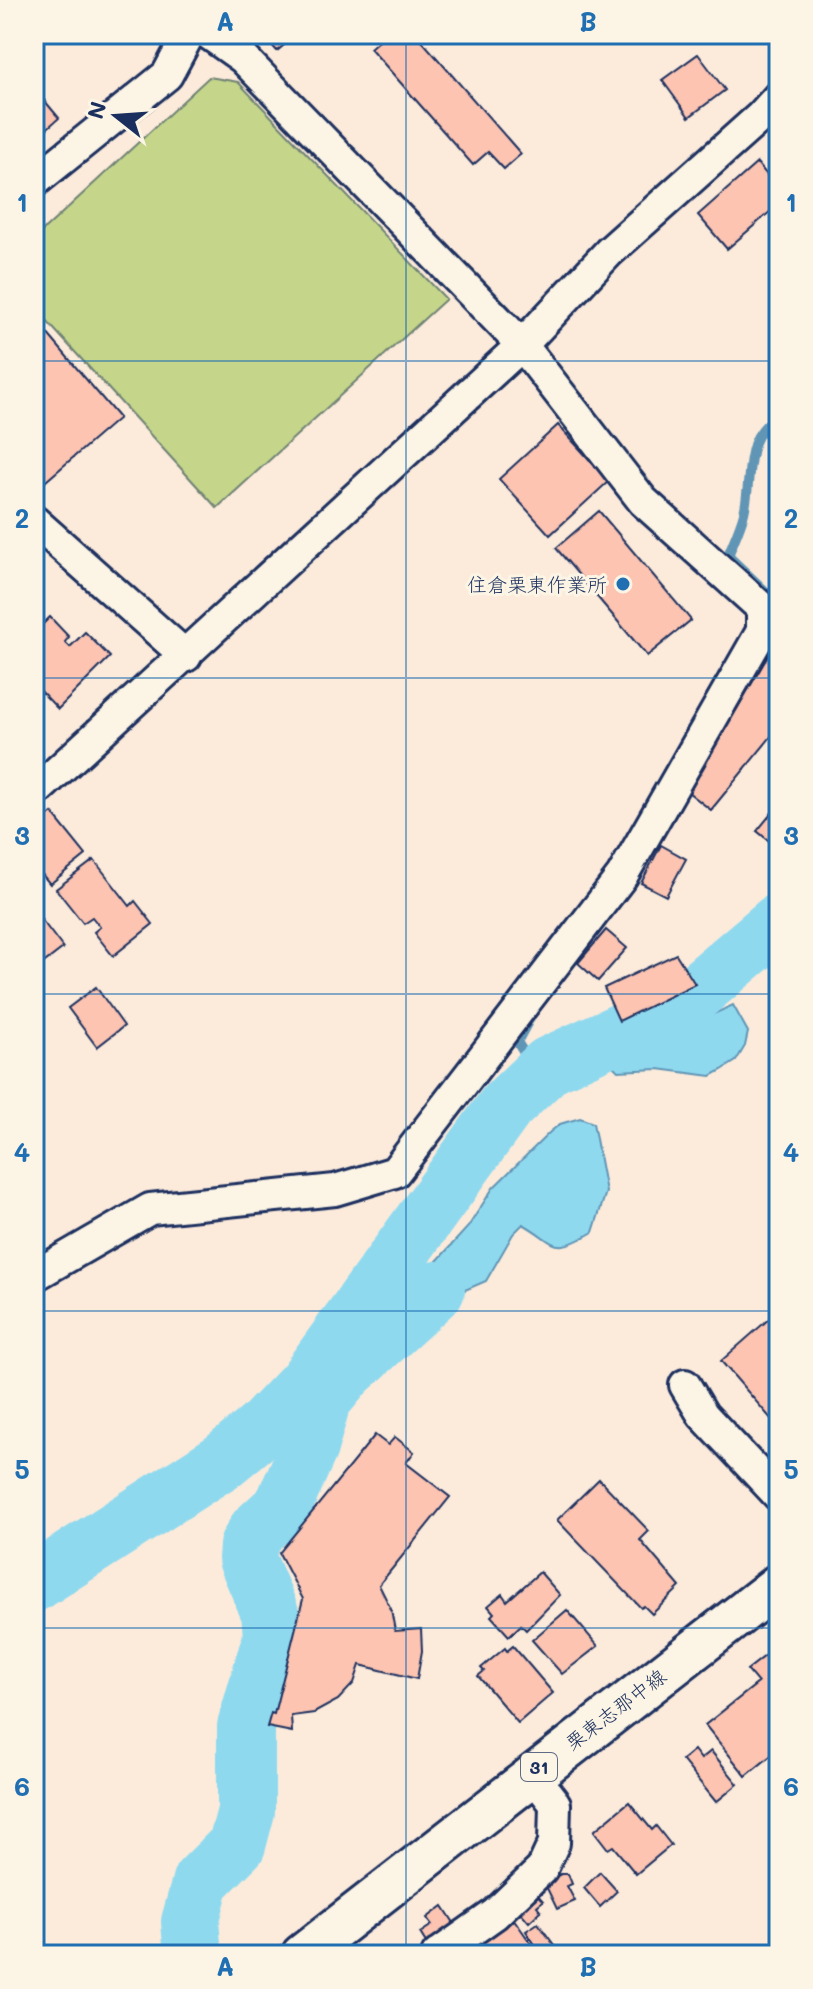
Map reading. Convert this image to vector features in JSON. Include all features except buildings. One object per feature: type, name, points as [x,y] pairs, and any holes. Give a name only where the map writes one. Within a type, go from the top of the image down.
[{"type":"main road","name":"栗東志那中線","points":[[302,1955],[531,1773],[779,1584]]},
{"type":"street","points":[[34,182],[167,75],[189,34]]},
{"type":"street","points":[[34,1276],[150,1209],[335,1190],[395,1172],[622,876],[762,631],[762,608],[643,501],[522,345],[243,58],[209,34]]},
{"type":"street","points":[[34,793],[522,345],[609,252],[760,117],[779,96]]},
{"type":"street","points":[[34,521],[186,656]]},
{"type":"street","points":[[685,1385],[703,1415],[779,1496]]},
{"type":"street","points":[[437,1955],[495,1914],[542,1869],[554,1843],[555,1804],[531,1773]]},
{"type":"green space","points":[[209,77],[238,82],[446,299],[217,508],[34,307],[34,239]]},
{"type":"water","points":[[733,1005],[748,1032],[745,1046],[736,1061],[711,1076],[658,1069],[618,1071],[613,1066],[615,1060]]},
{"type":"water","points":[[580,1118],[593,1123],[606,1192],[593,1232],[561,1245],[523,1224],[513,1234],[486,1281],[442,1300],[427,1272],[468,1227],[493,1188],[550,1132],[560,1124]]},
{"type":"waterway","points":[[779,416],[767,424],[754,446],[744,513],[728,556],[779,604]]},
{"type":"waterway","points":[[34,1583],[223,1461],[263,1428],[306,1383],[506,1106],[549,1065],[682,1004],[779,922]]},
{"type":"waterway","points":[[530,1018],[517,1042],[537,1073]]},
{"type":"waterway","points":[[193,1955],[190,1922],[201,1881],[237,1845],[246,1811],[246,1727],[272,1636],[270,1613],[247,1559],[248,1546],[257,1530],[283,1506],[309,1447],[322,1401],[346,1372],[436,1290]]},
{"type":"place","name":"住倉栗東作業所","points":[[623,584]]}]
